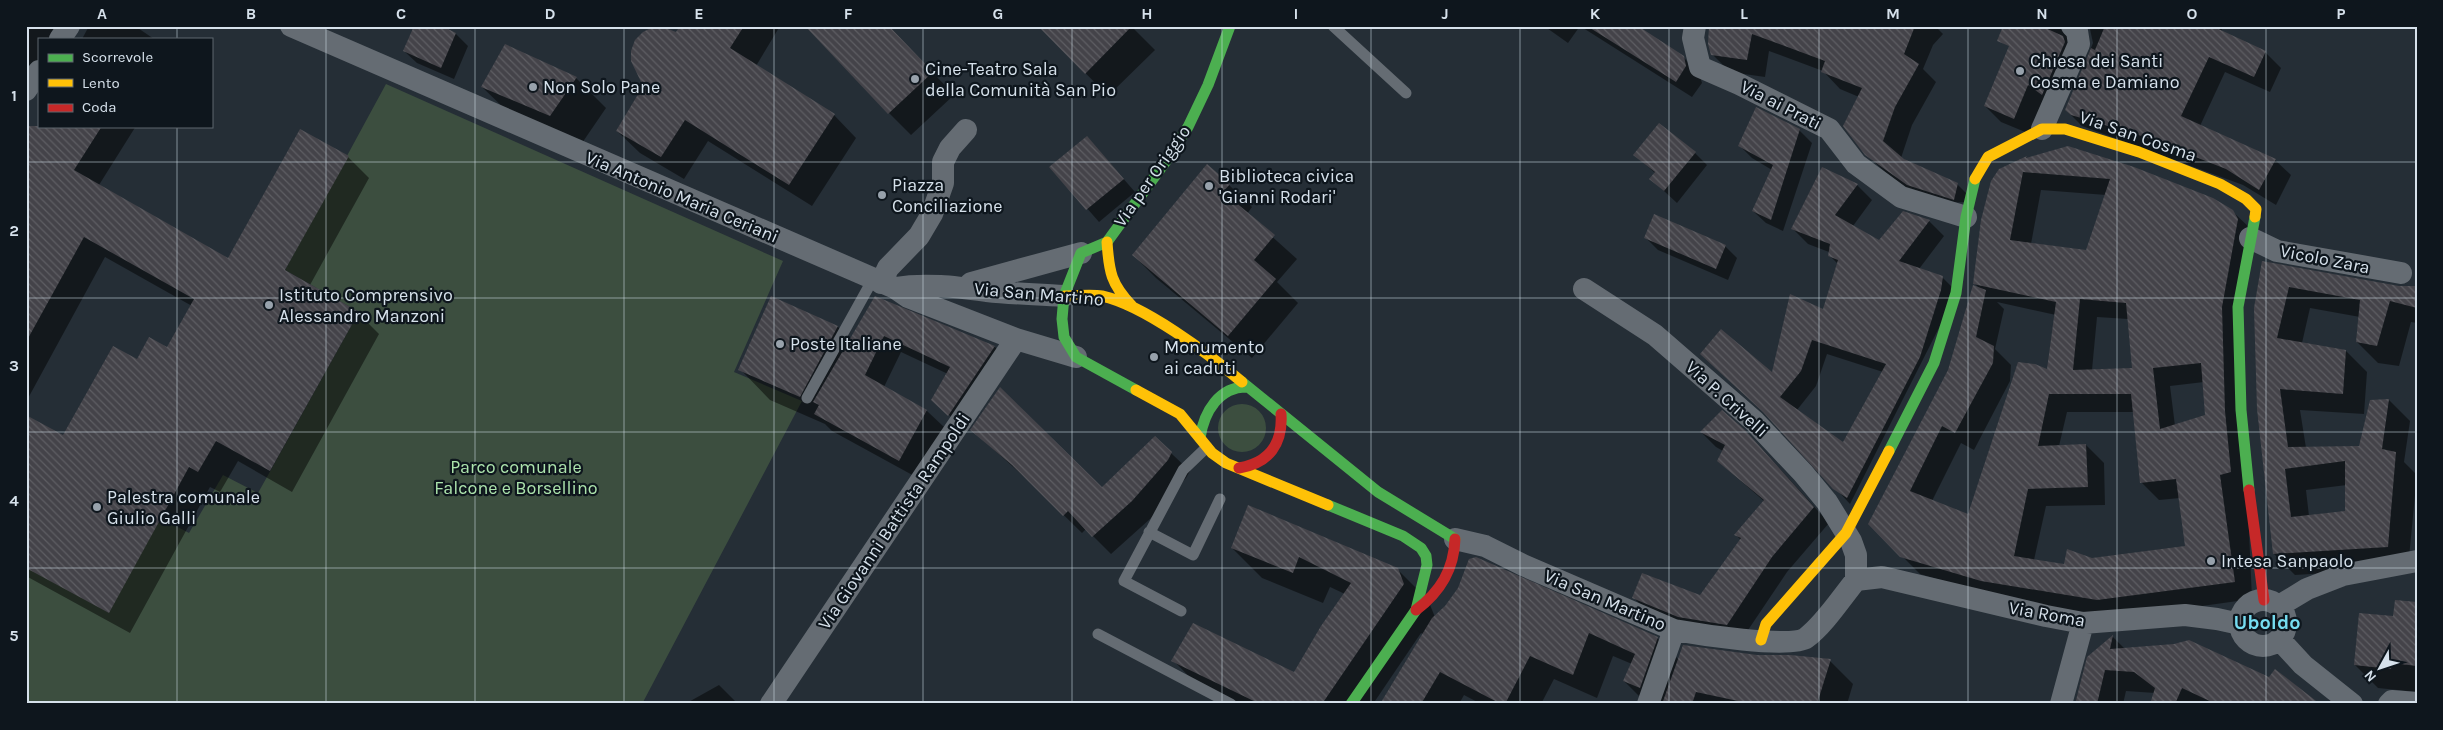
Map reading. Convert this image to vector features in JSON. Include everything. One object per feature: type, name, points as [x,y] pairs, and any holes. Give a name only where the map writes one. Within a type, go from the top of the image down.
[{"type":"street","points":[[61,38],[69,26]]},
{"type":"street","name":"Via Antonio Maria Ceriani","points":[[291,26],[883,283],[908,297],[1016,339],[1076,357]]},
{"type":"street","name":"Via per Origgio","points":[[957,286],[1081,253],[1107,242],[1188,126],[1208,86],[1230,26]]},
{"type":"street","name":"Via ai Prati","points":[[1695,26],[1693,38],[1700,67],[1740,84],[1829,129],[1856,164],[1901,197],[1966,217]]},
{"type":"street","points":[[2042,129],[2079,44],[2077,31],[2072,26]]},
{"type":"street","points":[[26,90],[38,72]]},
{"type":"street","name":"Via San Cosma","points":[[1761,640],[1766,624],[1846,533],[1934,363],[1956,293],[1966,217],[1976,175],[1982,164],[2002,149],[2042,129],[2065,129],[2138,152],[2220,184],[2246,198],[2256,209],[2238,308],[2240,401],[2251,517],[2271,603]]},
{"type":"street","points":[[883,283],[888,268],[919,236],[932,214],[943,184],[943,162],[950,148],[966,130]]},
{"type":"street","name":"Vicolo Zara","points":[[2250,238],[2276,251],[2401,273]]},
{"type":"street","name":"Via per Origgio","points":[[1107,242],[1110,279],[1115,289],[1132,306]]},
{"type":"street","points":[[1076,357],[1064,337],[1064,296],[1081,253]]},
{"type":"street","name":"Via San Martino","points":[[883,283],[957,286],[988,291],[1064,296],[1102,296],[1132,306],[1218,362],[1378,492],[1455,539]]},
{"type":"street","name":"Via P. Crivelli","points":[[1584,289],[1655,334],[1754,421],[1803,473],[1827,502],[1854,548],[1856,580]]},
{"type":"street","name":"Via Giovanni Battista Rampoldi","points":[[771,704],[1016,339]]},
{"type":"street","name":"Via San Martino","points":[[1076,357],[1180,414],[1203,443],[1226,463],[1403,536],[1420,548],[1426,556],[1427,565],[1416,610]]},
{"type":"street","points":[[1203,443],[1204,420],[1220,396],[1235,387],[1248,387]]},
{"type":"street","points":[[1239,468],[1254,467],[1263,462],[1272,451],[1283,428],[1281,414]]},
{"type":"street","name":"Via San Martino","points":[[1403,536],[1455,539],[1493,549],[1523,565],[1674,630],[1697,635],[1796,642],[1805,639],[1856,580]]},
{"type":"street","points":[[1352,704],[1416,610],[1436,593],[1450,573],[1456,554],[1455,539]]},
{"type":"street","points":[[2271,603],[2286,619],[2286,626],[2280,640],[2266,646],[2251,644],[2245,639],[2240,624],[2244,610],[2257,600],[2271,603],[2343,575],[2417,561]]},
{"type":"street","name":"Via Roma","points":[[1856,580],[1882,577],[2083,623],[2185,615],[2240,624]]},
{"type":"street","points":[[2061,704],[2083,623]]},
{"type":"street","points":[[1648,704],[1674,630]]},
{"type":"street","points":[[2280,640],[2303,665],[2352,704]]},
{"type":"street","points":[[2388,704],[2392,700],[2417,703]]},
{"type":"lane","points":[[1333,26],[1406,93]]},
{"type":"lane","points":[[807,398],[883,283]]},
{"type":"lane","points":[[1182,611],[1124,581],[1183,470],[1203,443]]},
{"type":"lane","points":[[1149,532],[1193,555],[1220,499]]},
{"type":"lane","points":[[1098,634],[1231,704]]},
{"type":"green space","name":"Parco comunale Falcone e Borsellino","points":[[386,84],[783,261],[734,372],[802,401],[642,704],[26,704],[26,568],[161,518],[189,533],[223,475],[258,493],[359,312],[285,270]]},
{"type":"green space","points":[[1237,404],[1247,404],[1256,408],[1262,414],[1265,419],[1265,437],[1256,448],[1247,452],[1237,452],[1228,448],[1222,442],[1218,433],[1218,423],[1222,414],[1228,408]]},
{"type":"building","points":[[414,26],[442,26],[456,33],[441,68],[403,51]]},
{"type":"building","points":[[680,26],[744,26],[730,48],[835,114],[789,185],[685,120],[661,157],[616,131],[643,86],[631,61],[631,51],[635,40],[643,32],[651,28],[663,27],[676,32]]},
{"type":"building","points":[[805,26],[889,26],[933,72],[888,114]]},
{"type":"building","points":[[1038,26],[1132,26],[1085,74]]},
{"type":"building","points":[[1587,26],[1638,26],[1684,56],[1686,66],[1676,82]]},
{"type":"building","points":[[1709,26],[1915,26],[1904,54],[1919,64],[1895,107],[1883,141],[1904,159],[1958,183],[1954,200],[1907,185],[1865,155],[1843,126],[1862,88],[1821,72],[1825,61],[1752,34],[1747,60],[1711,55],[1708,44]]},
{"type":"building","name":"Chiesa dei Santi Cosma e Damiano","points":[[2003,26],[2041,26],[2063,36],[2065,42],[2042,95],[2028,85],[2014,119],[1984,106],[2009,46],[1997,41]]},
{"type":"building","points":[[2105,26],[2212,26],[2266,51],[2254,77],[2209,57],[2181,116],[2276,159],[2259,190],[2226,169],[2145,137],[2071,115],[2065,110],[2091,48],[2095,50]]},
{"type":"building","points":[[505,44],[577,77],[550,116],[481,87]]},
{"type":"building","points":[[1756,107],[1800,129],[1771,220],[1752,211],[1773,165],[1738,146]]},
{"type":"building","points":[[1659,123],[1696,152],[1664,191],[1649,179],[1655,172],[1633,155]]},
{"type":"building","points":[[26,126],[38,126],[38,128],[101,128],[74,170],[228,258],[300,129],[349,156],[285,270],[359,312],[270,471],[216,441],[198,472],[189,467],[109,613],[26,568],[26,415],[63,435],[113,346],[137,359],[149,337],[167,347],[194,299],[84,237],[26,342]]},
{"type":"building","points":[[1087,136],[1124,179],[1086,210],[1049,167]]},
{"type":"building","points":[[2068,146],[2134,167],[2213,198],[2233,210],[2238,219],[2222,307],[2225,411],[2231,472],[2220,475],[2235,582],[2097,600],[1981,581],[1900,557],[1868,524],[1948,370],[1973,285],[1986,290],[1976,337],[1994,346],[1993,363],[1955,433],[1942,426],[1910,491],[1968,514],[2018,362],[2035,364],[2047,369],[2056,302],[1973,284],[1981,220],[1991,181],[1999,169],[2027,156],[2026,158]],"holes":[[[2023,172],[2110,179],[2086,250],[2010,240]],[[2080,299],[2126,303],[2132,368],[2073,370]],[[2201,363],[2205,415],[2160,429],[2153,368]],[[2049,394],[2131,394],[2140,483],[2176,479],[2185,546],[2092,558],[2067,549],[2064,564],[2014,556],[2028,489],[2088,487],[2086,444],[2038,446]]]},
{"type":"building","points":[[1207,164],[1230,184],[1223,192],[1275,235],[1254,260],[1276,279],[1228,336],[1132,255]]},
{"type":"building","points":[[1822,167],[1858,184],[1835,215],[1879,240],[1903,211],[1930,220],[1899,261],[1943,276],[1941,290],[1920,357],[1847,498],[1833,489],[1763,412],[1700,354],[1721,329],[1772,372],[1790,294],[1823,309],[1838,260],[1828,256],[1830,244],[1791,229]],"holes":[[[1812,340],[1886,364],[1843,442],[1780,397],[1801,371]]]},
{"type":"building","points":[[1654,214],[1726,245],[1716,269],[1644,238]]},
{"type":"building","points":[[2262,261],[2399,286],[2417,286],[2417,308],[2390,301],[2377,346],[2356,342],[2360,300],[2289,287],[2277,338],[2346,350],[2343,394],[2280,389],[2288,447],[2359,446],[2370,400],[2389,399],[2382,449],[2396,452],[2388,547],[2273,554],[2257,409],[2254,308]],"holes":[[[2345,461],[2345,511],[2291,517],[2285,469]]]},
{"type":"building","name":"Poste Italiane","points":[[771,296],[838,326],[800,397],[738,370]]},
{"type":"building","points":[[875,296],[995,346],[948,416],[931,400],[950,367],[884,336],[865,375],[927,410],[899,461],[814,414],[819,405],[813,402]]},
{"type":"building","points":[[1000,387],[1102,487],[1155,436],[1172,452],[1168,460],[1132,501],[1092,537],[1068,511],[1063,516],[1012,465],[970,430]]},
{"type":"building","points":[[1722,410],[1745,430],[1814,507],[1772,557],[1727,625],[1678,617],[1632,598],[1642,573],[1700,595],[1741,538],[1734,535],[1764,500],[1717,461],[1725,445],[1700,432]]},
{"type":"building","points":[[1248,505],[1398,568],[1404,584],[1322,704],[1260,704],[1171,661],[1193,623],[1294,672],[1321,626],[1351,583],[1299,557],[1293,573],[1231,548]]},
{"type":"building","points":[[1476,557],[1658,637],[1640,688],[1623,681],[1635,654],[1589,633],[1573,675],[1530,656],[1505,704],[1501,704],[1440,672],[1421,704],[1380,704],[1432,618],[1445,606],[1458,588],[1469,559]]},
{"type":"building","points":[[2395,600],[2417,602],[2417,666],[2392,663],[2391,669],[2354,665],[2359,613],[2393,616]]},
{"type":"building","points":[[2113,635],[2110,649],[2174,644],[2189,640],[2269,677],[2275,669],[2320,704],[2216,704],[2182,688],[2175,704],[2150,704],[2155,688],[2134,672],[2105,670],[2097,704],[2075,704],[2087,657]]},
{"type":"building","points":[[1683,645],[1757,655],[1790,655],[1831,659],[1817,704],[1752,704],[1696,692],[1692,704],[1662,704]]},
{"type":"traffic: fast","points":[[1136,390],[1076,357],[1064,337],[1062,319],[1064,296],[1081,253],[1107,242],[1166,161],[1188,127],[1208,85],[1230,26]]},
{"type":"traffic: fast","points":[[1889,451],[1934,363],[1956,293],[1966,217],[1975,179]]},
{"type":"traffic: fast","points":[[2249,490],[2241,410],[2238,307],[2255,217]]},
{"type":"traffic: fast","points":[[1242,382],[1378,492],[1455,539]]},
{"type":"traffic: fast","points":[[1200,438],[1205,419],[1215,402],[1229,391],[1248,387]]},
{"type":"traffic: fast","points":[[1328,505],[1403,536],[1421,548],[1426,556],[1427,565],[1416,610],[1351,704]]},
{"type":"traffic: slow","points":[[1975,179],[1988,157],[2042,129],[2065,129],[2139,152],[2220,184],[2246,199],[2256,209],[2255,217]]},
{"type":"traffic: slow","points":[[1107,242],[1112,277],[1115,284],[1132,306]]},
{"type":"traffic: slow","points":[[1064,296],[1102,296],[1137,309],[1194,345],[1242,382]]},
{"type":"traffic: slow","points":[[1136,390],[1180,414],[1212,453],[1226,463],[1328,505]]},
{"type":"traffic: slow","points":[[1761,640],[1766,624],[1846,533],[1889,451]]},
{"type":"traffic: jam","points":[[1239,468],[1258,462],[1272,450],[1280,434],[1281,414]]},
{"type":"traffic: jam","points":[[2249,490],[2264,600]]},
{"type":"traffic: jam","points":[[1416,610],[1439,588],[1449,570],[1455,539]]},
{"type":"place","name":"Chiesa dei Santi Cosma e Damiano","points":[[2020,71]]},
{"type":"place","name":"Cine-Teatro Sala della Comunità San Pio","points":[[915,79]]},
{"type":"place","name":"Non Solo Pane","points":[[533,87]]},
{"type":"place","name":"Biblioteca civica 'Gianni Rodari'","points":[[1209,186]]},
{"type":"place","name":"Piazza Conciliazione","points":[[882,195]]},
{"type":"place","name":"Istituto Comprensivo Alessandro Manzoni","points":[[269,305]]},
{"type":"place","name":"Poste Italiane","points":[[780,344]]},
{"type":"place","name":"Monumento ai caduti","points":[[1154,357]]},
{"type":"place","name":"Palestra comunale Giulio Galli","points":[[97,507]]},
{"type":"place","name":"Intesa Sanpaolo","points":[[2211,561]]},
{"type":"district","name":"Uboldo","points":[[2267,622]]}]
